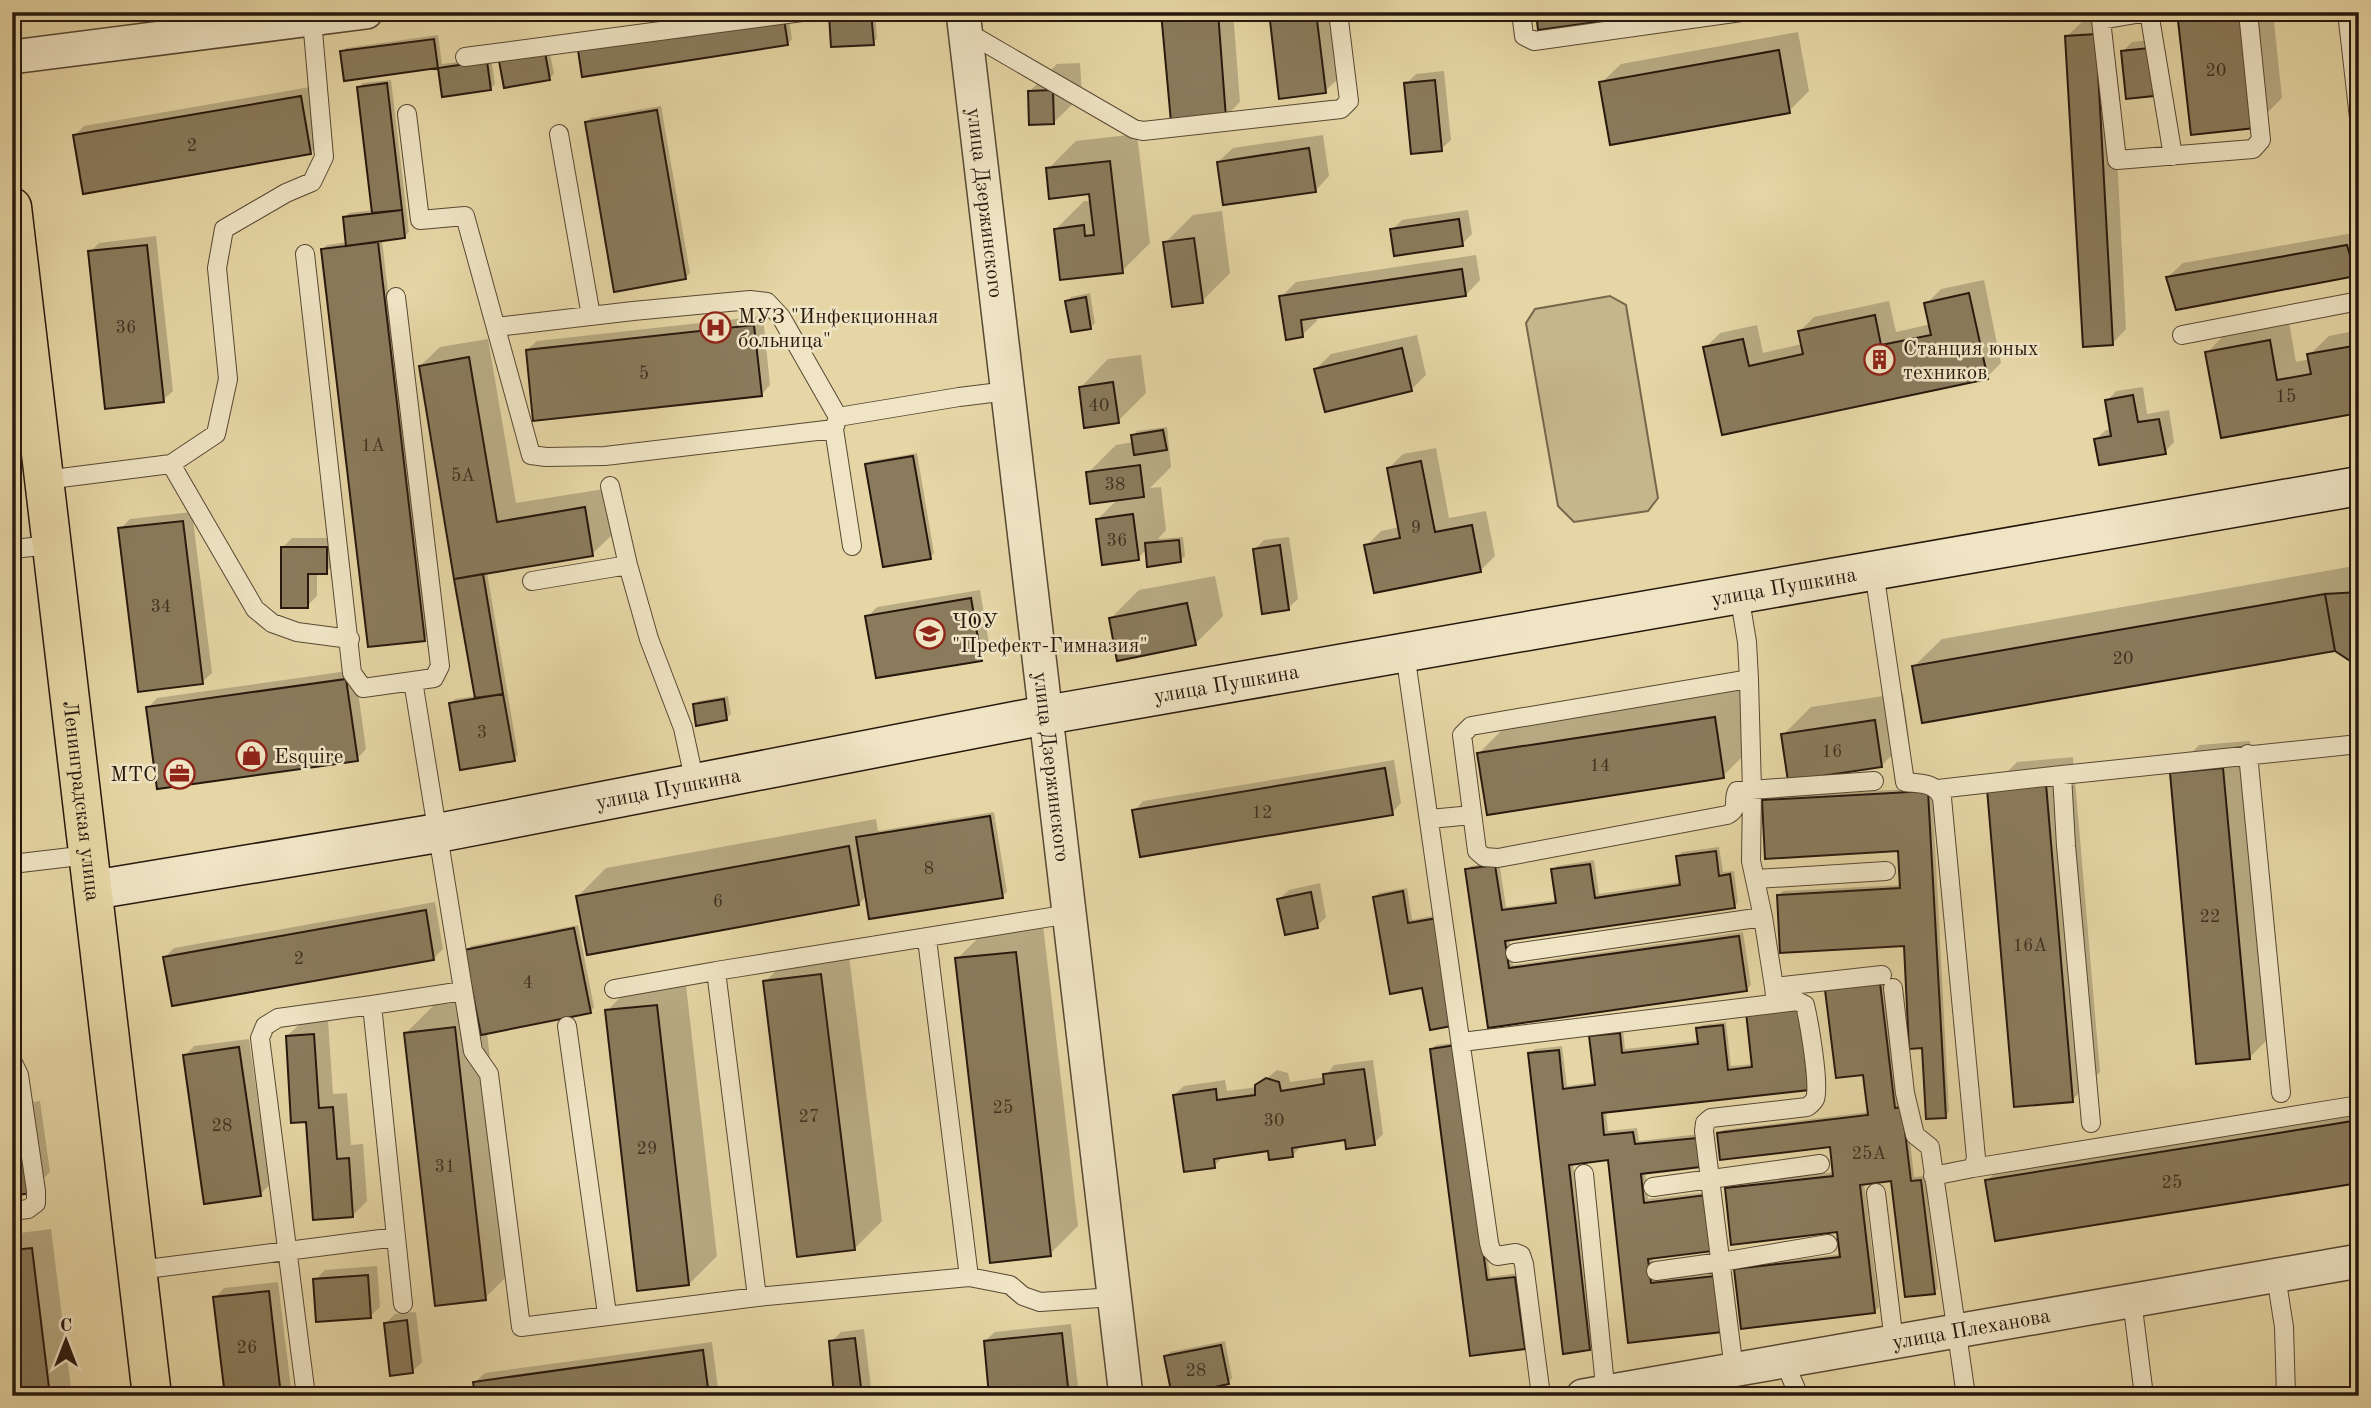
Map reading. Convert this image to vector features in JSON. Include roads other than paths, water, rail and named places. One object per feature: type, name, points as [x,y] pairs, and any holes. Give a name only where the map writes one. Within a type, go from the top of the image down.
[{"type":"highway","name":"Ленинградская улица","points":[[12,207],[152,1396]]},
{"type":"main road","name":"улица Пушкина","points":[[91,872],[438,833],[1046,715],[2359,486]]},
{"type":"street","points":[[12,57],[366,12]]},
{"type":"street","name":"улица Дзержинского","points":[[964,22],[1126,1396]]},
{"type":"street","name":"улица Плеханова","points":[[1598,1395],[2359,1261]]},
{"type":"lane","points":[[465,57],[802,12]]},
{"type":"lane","points":[[964,22],[1134,129],[1143,131],[1341,109],[1349,101],[1338,12]]},
{"type":"lane","points":[[1521,12],[1524,36],[1534,41],[1741,12]]},
{"type":"lane","points":[[2173,156],[2148,12],[2101,20],[2117,160],[2173,156],[2253,149],[2261,140],[2248,12]]},
{"type":"lane","points":[[2347,12],[2359,118]]},
{"type":"lane","points":[[45,480],[171,464],[216,434],[228,379],[217,268],[224,229],[286,193],[312,182],[324,157],[312,20]]},
{"type":"lane","points":[[407,114],[420,220],[465,216],[531,454],[546,457],[605,456],[836,423],[959,397],[1008,391]]},
{"type":"lane","points":[[559,134],[591,316]]},
{"type":"lane","points":[[305,254],[352,673],[363,688],[434,678],[440,666],[396,297]]},
{"type":"lane","points":[[496,327],[750,300],[767,303],[781,317],[836,423],[852,546]]},
{"type":"lane","points":[[2182,335],[2359,301]]},
{"type":"lane","points":[[171,464],[255,609],[272,623],[297,632],[350,639]]},
{"type":"lane","points":[[610,486],[649,639],[683,728],[695,783]]},
{"type":"lane","points":[[12,549],[52,545]]},
{"type":"lane","points":[[532,581],[628,565]]},
{"type":"lane","points":[[1874,571],[1905,782],[1928,784],[1938,789],[2359,744]]},
{"type":"lane","points":[[1739,594],[1749,679],[1751,861],[1763,917],[1774,995]]},
{"type":"lane","points":[[1405,653],[1489,1242],[1491,1250],[1497,1256],[1516,1253],[1521,1255],[1541,1396]]},
{"type":"lane","points":[[1749,679],[1471,726],[1462,735],[1477,851],[1484,857],[1498,858],[1727,815],[1736,807],[1737,791],[1874,781]]},
{"type":"lane","points":[[413,681],[473,1051],[489,1074],[521,1327],[757,1297],[969,1277],[1010,1285],[1023,1296],[1040,1302],[1114,1297]]},
{"type":"lane","points":[[2248,754],[2281,1093]]},
{"type":"lane","points":[[2062,775],[2091,1123]]},
{"type":"lane","points":[[1938,789],[1942,798],[1976,1158],[1973,1168]]},
{"type":"lane","points":[[1430,819],[1472,815]]},
{"type":"lane","points":[[12,864],[91,872]]},
{"type":"lane","points":[[1756,879],[1886,871]]},
{"type":"lane","points":[[614,989],[1070,914]]},
{"type":"lane","points":[[1515,953],[1763,917]]},
{"type":"lane","points":[[927,939],[969,1277]]},
{"type":"lane","points":[[716,971],[757,1297]]},
{"type":"lane","points":[[1462,1042],[1774,995],[1888,982],[1905,1093],[1915,1135],[1930,1147],[1966,1396]]},
{"type":"lane","points":[[306,1396],[260,1038],[262,1031],[278,1018],[463,991]]},
{"type":"lane","points":[[1734,1370],[1704,1131],[1705,1123],[1711,1118],[1807,1107],[1814,1100],[1816,1088],[1805,1006],[1774,995]]},
{"type":"lane","points":[[372,1004],[403,1304]]},
{"type":"lane","points":[[567,1026],[607,1314]]},
{"type":"lane","points":[[12,1061],[19,1075],[36,1191],[36,1203],[28,1209],[12,1211]]},
{"type":"lane","points":[[1933,1176],[2359,1105]]},
{"type":"lane","points":[[1653,1187],[1820,1164]]},
{"type":"lane","points":[[1584,1174],[1598,1395]]},
{"type":"lane","points":[[1876,1193],[1894,1342]]},
{"type":"lane","points":[[139,1270],[396,1237]]},
{"type":"lane","points":[[1656,1271],[1828,1244]]},
{"type":"lane","points":[[2276,1276],[2284,1327],[2286,1396]]},
{"type":"lane","points":[[2132,1300],[2144,1396]]},
{"type":"lane","points":[[1784,1361],[1799,1396]]},
{"type":"place","name":"МУЗ \"Инфекционная больница\"","points":[[715,328]]},
{"type":"place","name":"Станция юных техников","points":[[1880,360]]},
{"type":"place","name":"ЧОУ \"Префект-Гимназия\"","points":[[929,633]]},
{"type":"place","name":"Esquire","points":[[251,756]]},
{"type":"place","name":"МТС","points":[[180,774]]}]
